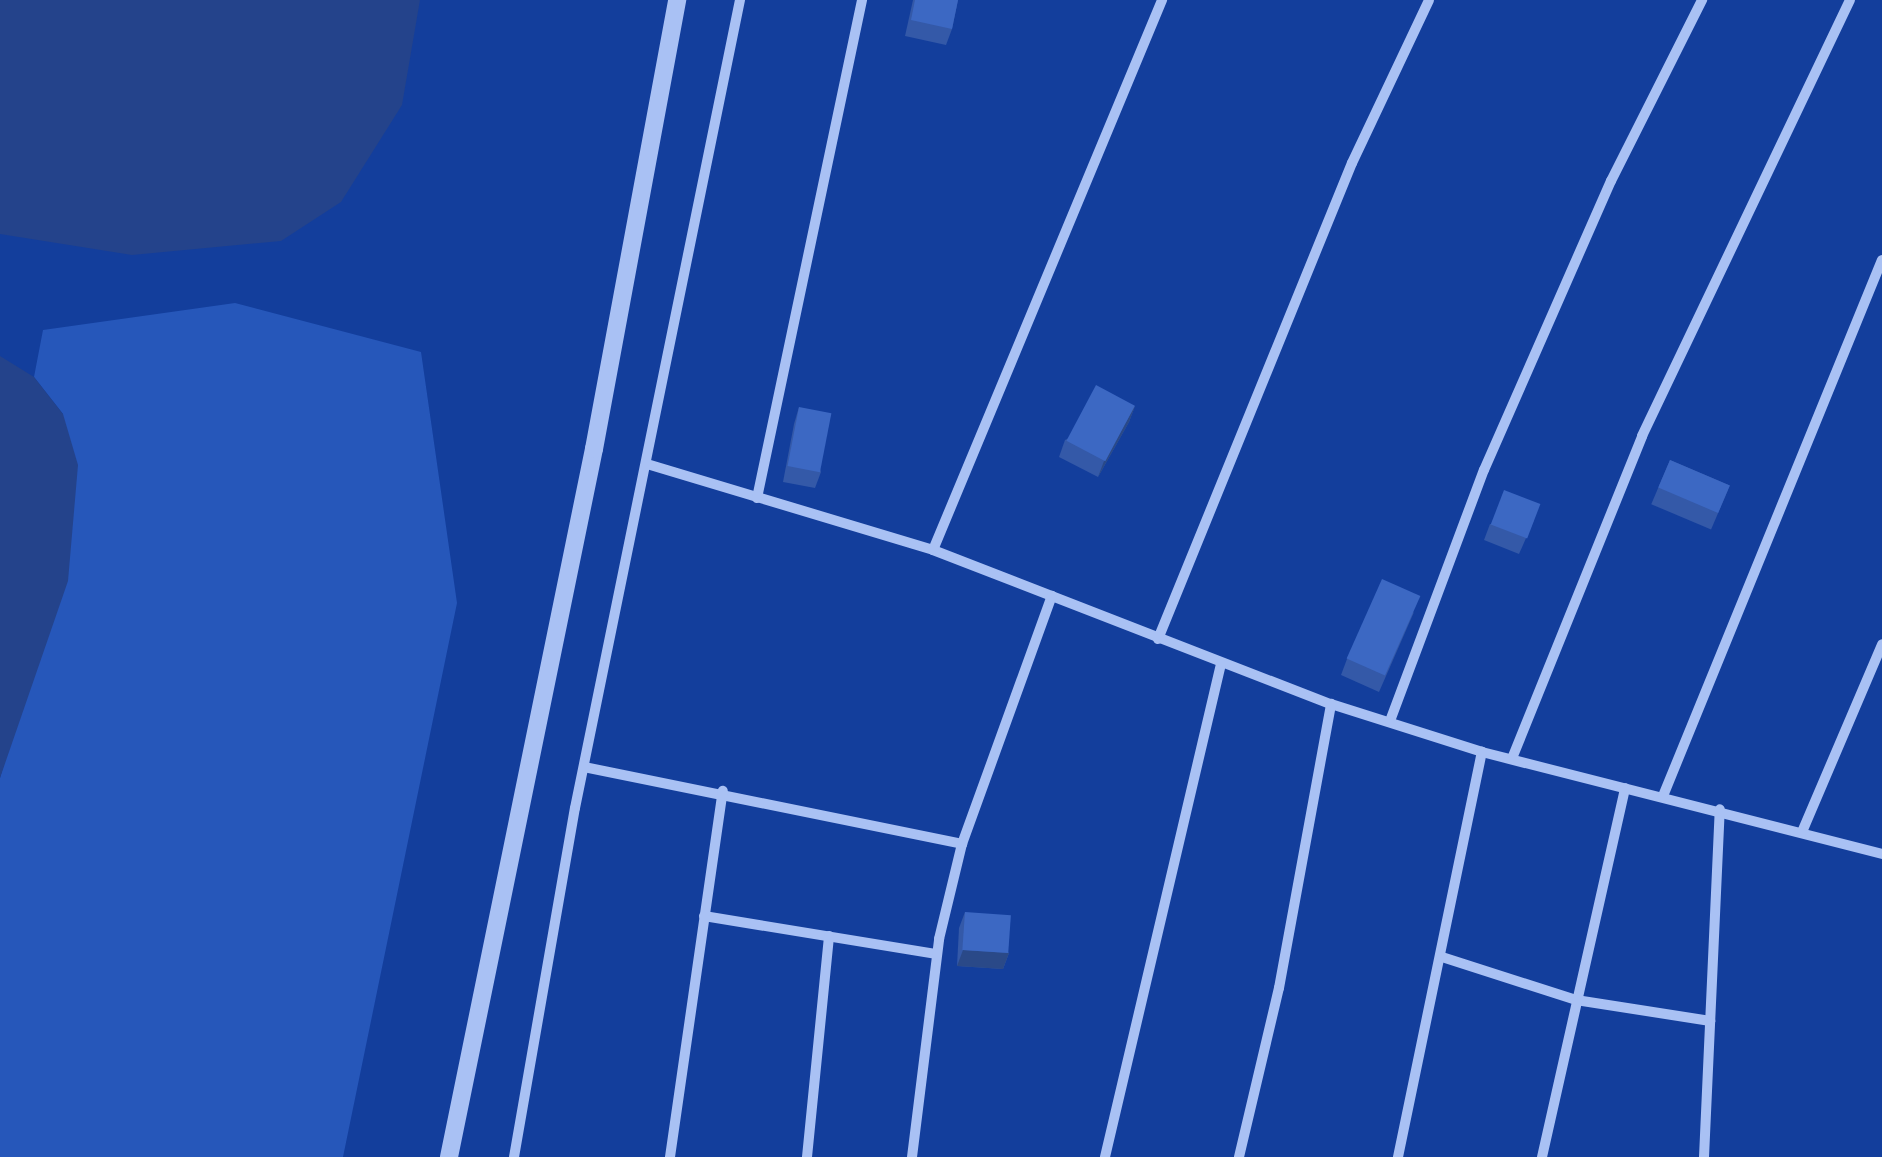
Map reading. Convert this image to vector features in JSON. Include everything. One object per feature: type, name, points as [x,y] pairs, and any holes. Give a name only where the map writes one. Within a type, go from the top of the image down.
[{"type":"street","points":[[449,1157],[594,449],[677,0]]},
{"type":"street","points":[[514,1157],[584,768],[740,0]]},
{"type":"street","points":[[757,498],[862,0]]},
{"type":"street","points":[[933,550],[1162,0]]},
{"type":"street","points":[[1158,639],[1352,163],[1429,0]]},
{"type":"street","points":[[1390,721],[1492,452],[1612,181],[1702,0]]},
{"type":"street","points":[[1513,756],[1642,436],[1850,0]]},
{"type":"street","points":[[1663,796],[1882,260]]},
{"type":"street","points":[[647,464],[933,550],[1221,664],[1482,752],[1513,756],[1882,854]]},
{"type":"street","points":[[912,1157],[938,954],[962,844],[1052,596]]},
{"type":"street","points":[[1802,832],[1882,644]]},
{"type":"street","points":[[1106,1157],[1221,664]]},
{"type":"street","points":[[1240,1157],[1331,704]]},
{"type":"street","points":[[1398,1157],[1482,752]]},
{"type":"street","points":[[584,768],[723,792],[962,844]]},
{"type":"street","points":[[1542,1157],[1625,788]]},
{"type":"street","points":[[670,1157],[723,792]]},
{"type":"street","points":[[1704,1157],[1720,809]]},
{"type":"street","points":[[704,916],[938,954]]},
{"type":"street","points":[[807,1157],[830,936]]},
{"type":"street","points":[[1442,957],[1576,1000],[1710,1021]]},
{"type":"shaded area","points":[[0,0],[420,0],[402,105],[341,202],[281,241],[132,255],[0,234]]},
{"type":"shaded area","points":[[235,303],[421,352],[457,603],[343,1157],[0,1157],[0,778],[27,685],[63,414],[34,377],[43,330]]},
{"type":"shaded area","points":[[0,356],[34,377],[63,414],[78,465],[68,581],[0,778]]},
{"type":"building","points":[[915,0],[958,0],[952,29],[911,20]]},
{"type":"building","points":[[1096,385],[1135,406],[1105,461],[1066,441]]},
{"type":"building","points":[[799,407],[831,413],[820,472],[788,466]]},
{"type":"building","points":[[1670,460],[1730,485],[1718,513],[1658,488]]},
{"type":"building","points":[[1504,490],[1540,504],[1527,539],[1491,525]]},
{"type":"building","points":[[1382,579],[1420,596],[1385,676],[1347,658]]},
{"type":"building","points":[[965,912],[1011,915],[1008,953],[962,950]]}]
